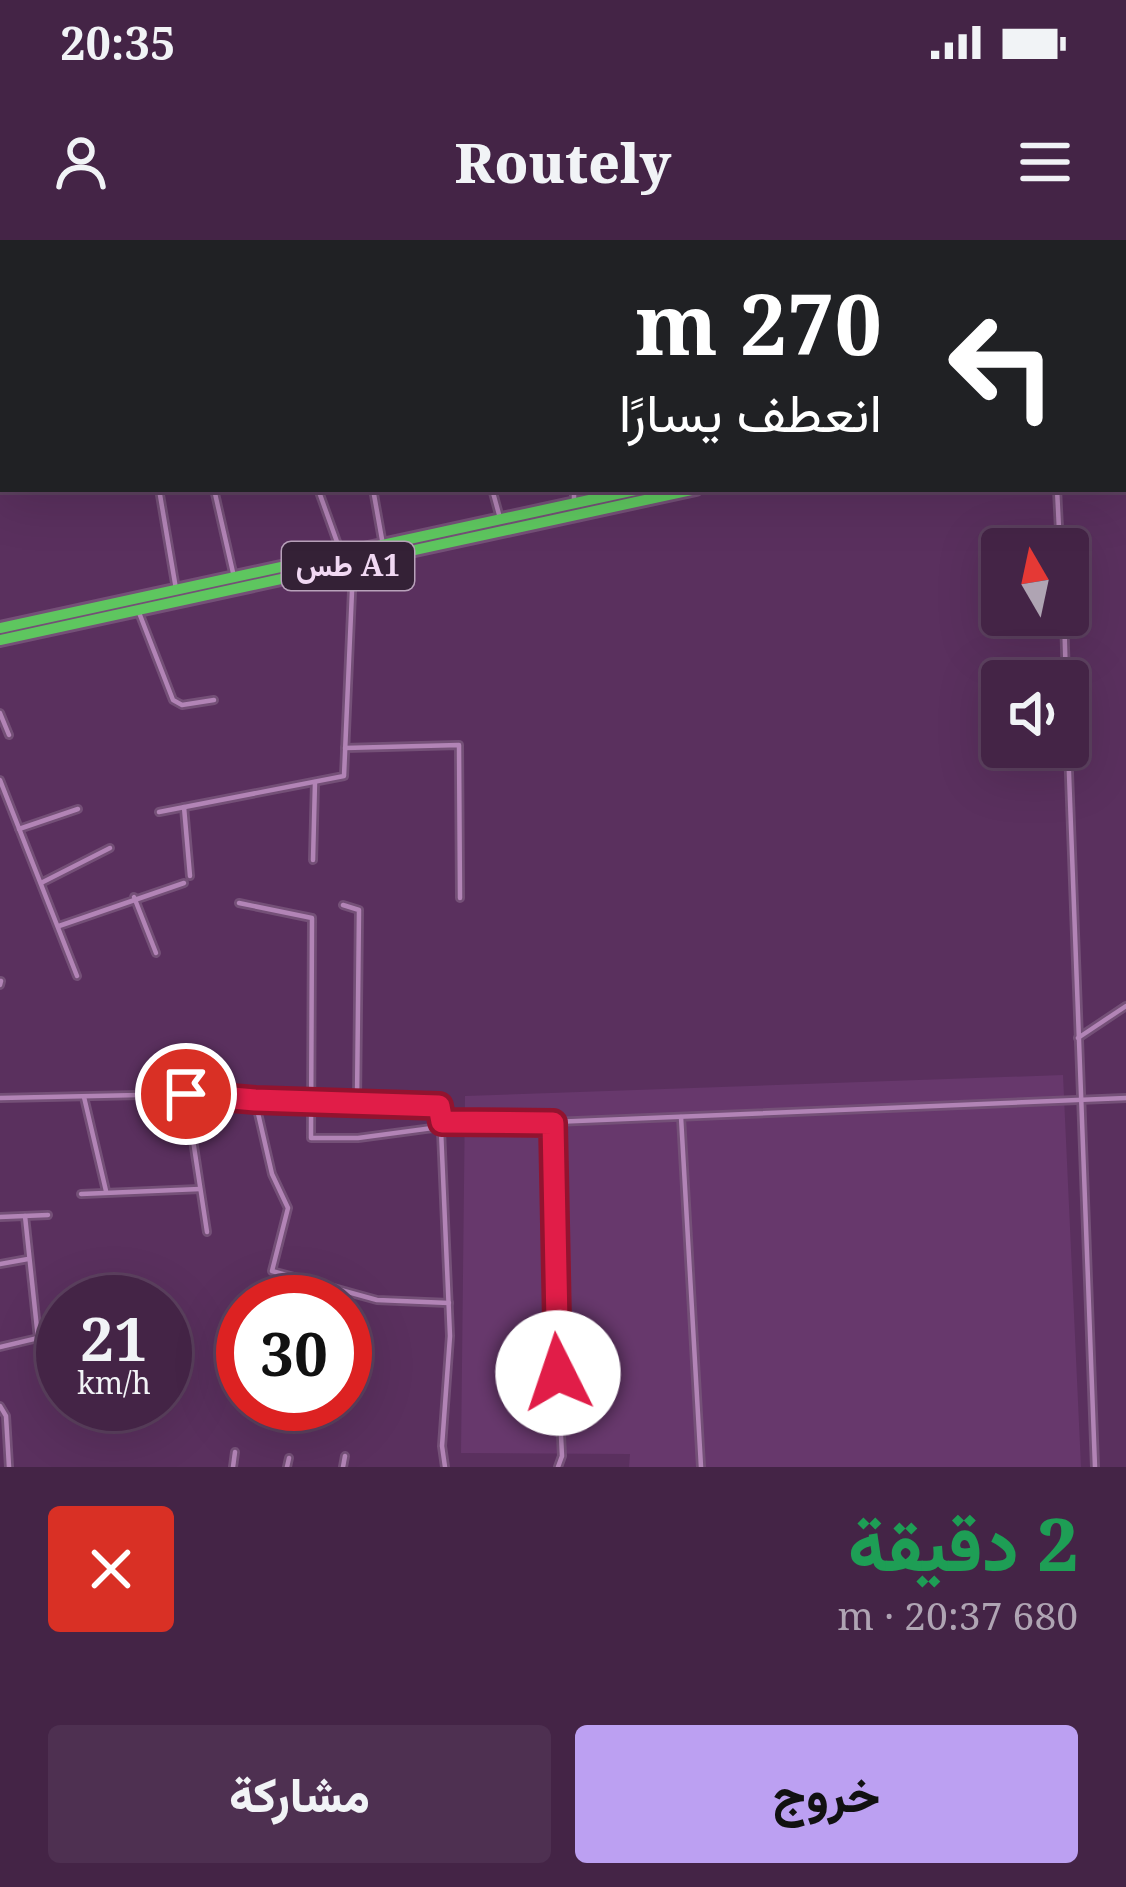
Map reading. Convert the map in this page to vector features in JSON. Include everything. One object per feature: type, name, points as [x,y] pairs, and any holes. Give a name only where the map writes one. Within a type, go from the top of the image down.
[{"type":"highway","name":"طس A1","points":[[0,640],[138,610],[383,545],[626,492]]},
{"type":"highway","name":"طس A1","points":[[0,628],[333,559],[353,565],[682,492]]},
{"type":"street","points":[[160,492],[176,590]]},
{"type":"street","points":[[215,492],[234,577]]},
{"type":"street","points":[[319,492],[333,559]]},
{"type":"street","points":[[374,492],[383,545]]},
{"type":"street","points":[[493,492],[500,519]]},
{"type":"street","points":[[574,492],[574,503]]},
{"type":"street","points":[[1057,492],[1059,528]]},
{"type":"street","points":[[159,812],[344,776],[353,565]]},
{"type":"street","points":[[138,610],[172,700],[182,705],[214,700]]},
{"type":"street","points":[[0,712],[9,735]]},
{"type":"street","points":[[345,748],[459,745],[460,898]]},
{"type":"street","points":[[1069,768],[1095,1467]]},
{"type":"street","points":[[0,780],[77,976]]},
{"type":"street","points":[[313,860],[315,782]]},
{"type":"street","points":[[184,807],[190,876]]},
{"type":"street","points":[[19,829],[78,809]]},
{"type":"street","points":[[41,884],[110,848]]},
{"type":"street","points":[[57,927],[184,883]]},
{"type":"street","points":[[134,897],[156,952]]},
{"type":"street","points":[[239,903],[312,918],[309,1134],[315,1140],[442,1125],[1126,1098]]},
{"type":"street","points":[[343,905],[359,910],[357,1101]]},
{"type":"street","points":[[1078,1038],[1126,1006]]},
{"type":"street","points":[[186,1094],[207,1232]]},
{"type":"street","points":[[0,1098],[186,1094],[439,1106],[449,1303],[445,1467]]},
{"type":"street","points":[[84,1097],[106,1193]]},
{"type":"street","points":[[255,1100],[272,1174],[288,1208],[272,1270],[377,1300],[449,1303]]},
{"type":"street","points":[[681,1117],[701,1467]]},
{"type":"street","points":[[553,1123],[559,1467]]},
{"type":"street","points":[[81,1195],[200,1189]]},
{"type":"street","points":[[0,1217],[48,1215]]},
{"type":"street","points":[[0,1347],[38,1338],[25,1216]]},
{"type":"street","points":[[0,1264],[28,1258]]},
{"type":"street","points":[[0,1406],[6,1416],[9,1467]]},
{"type":"street","points":[[233,1467],[235,1452]]},
{"type":"street","points":[[343,1467],[345,1456]]},
{"type":"street","points":[[287,1467],[289,1458]]},
{"type":"shaded area","points":[[1063,1075],[1081,1467],[629,1467],[630,1454],[461,1453],[465,1096]]},
{"type":"route","points":[[186,1094],[439,1106],[442,1122],[553,1123],[558,1373]]}]
